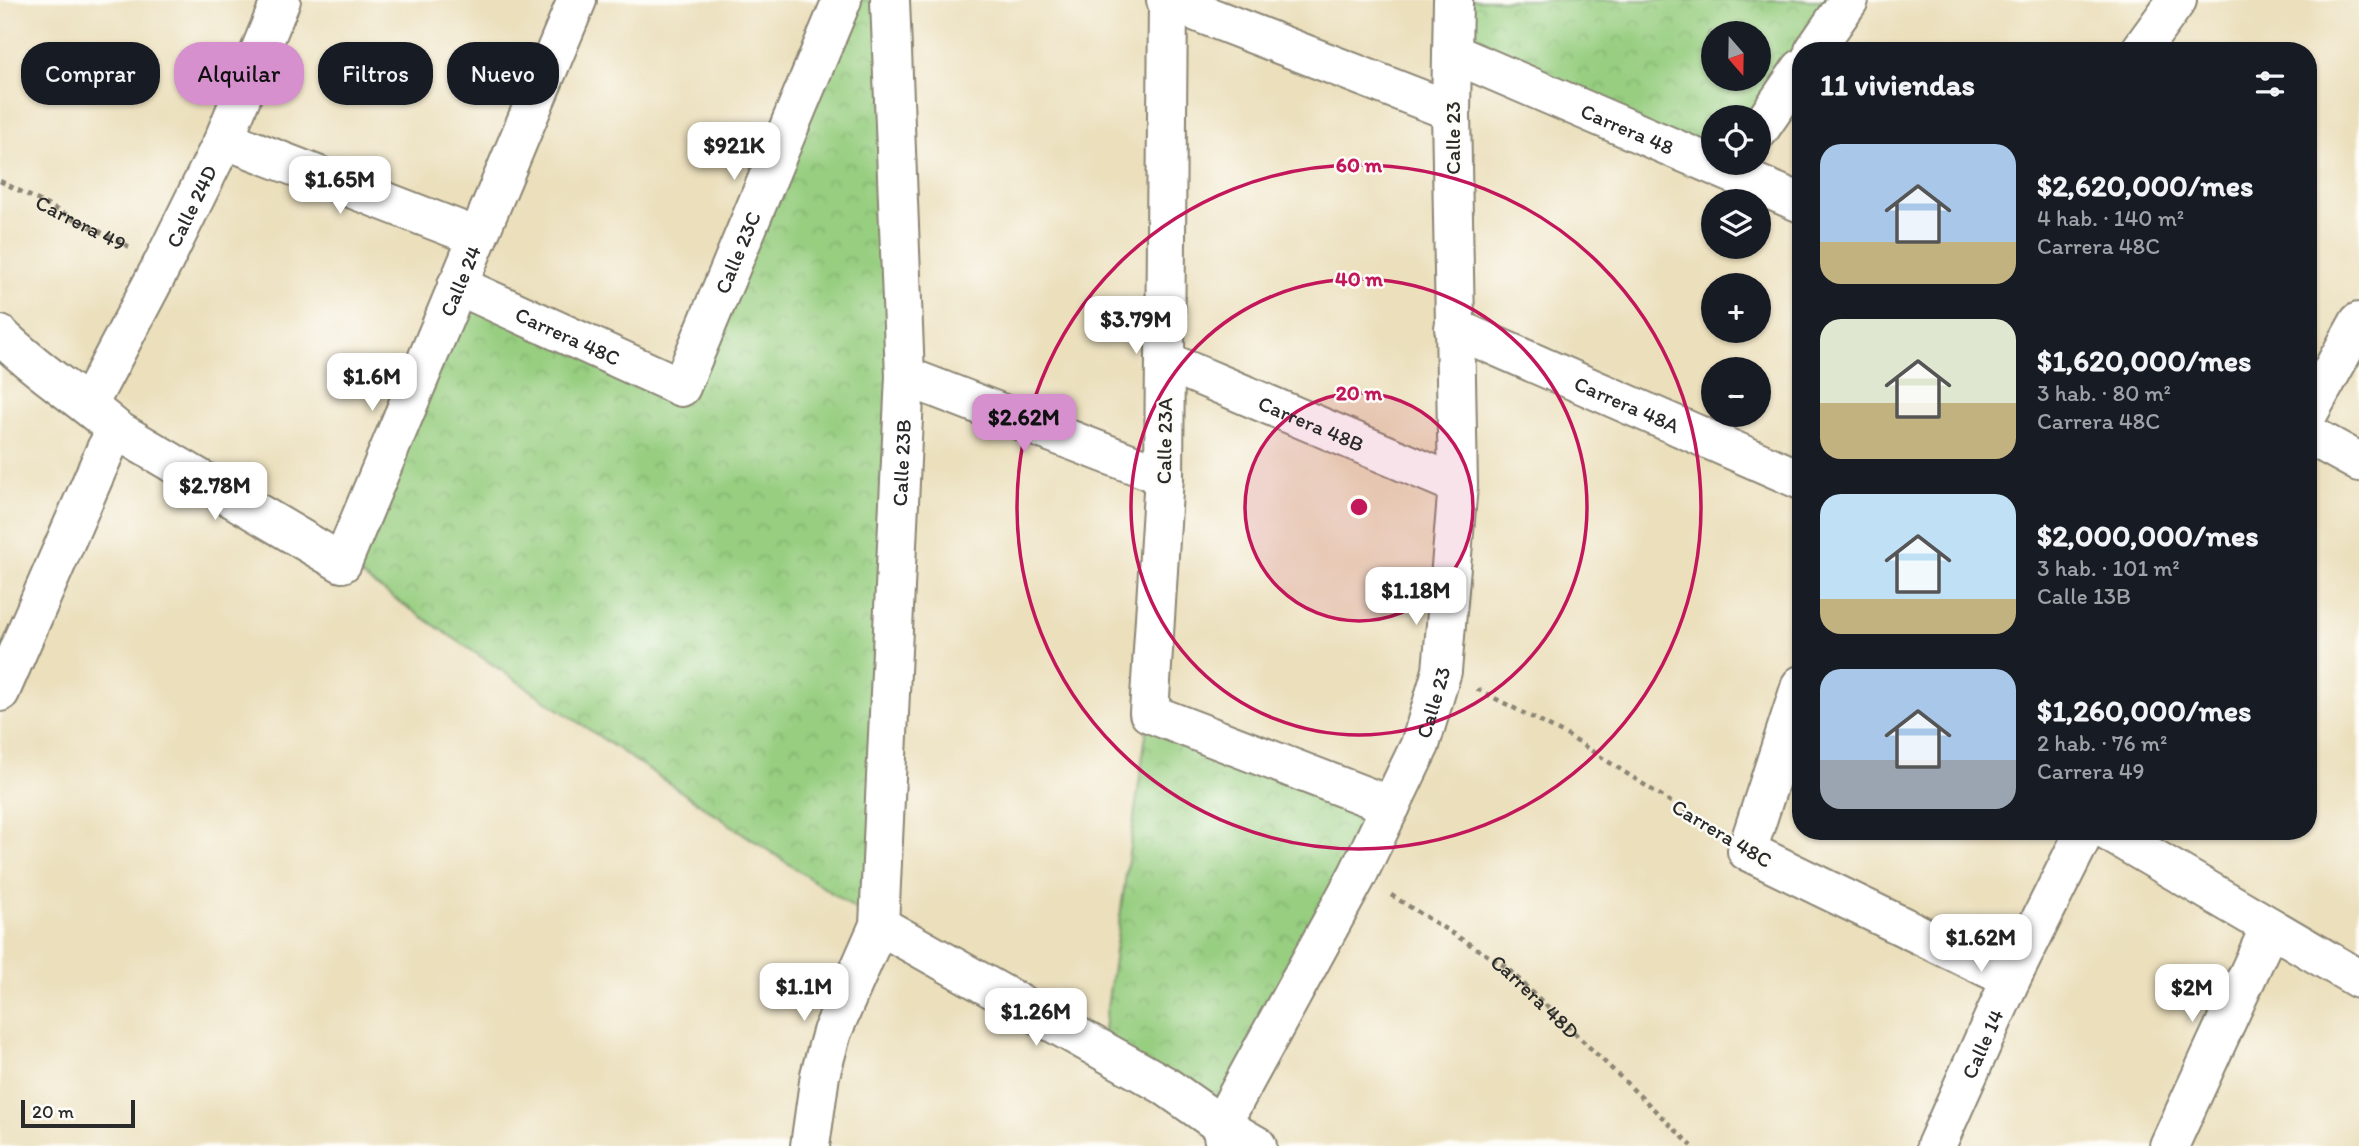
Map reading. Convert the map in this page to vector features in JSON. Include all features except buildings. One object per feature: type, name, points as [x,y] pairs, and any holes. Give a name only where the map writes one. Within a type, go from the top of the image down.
[{"type":"street","name":"Calle 24D","points":[[88,405],[163,263],[224,139],[281,0]]},
{"type":"street","name":"Calle 24","points":[[117,430],[342,563],[577,0]]},
{"type":"street","name":"Calle 23C","points":[[681,387],[842,0]]},
{"type":"street","name":"Calle 23B","points":[[879,925],[905,376],[890,0]]},
{"type":"street","points":[[1167,0],[1451,111]]},
{"type":"street","name":"Calle 23A","points":[[1167,0],[1164,476],[1149,713],[1391,806]]},
{"type":"street","name":"Calle 23","points":[[1223,1136],[1358,874],[1420,745],[1442,671],[1458,485],[1451,111],[1453,0]]},
{"type":"street","points":[[1820,42],[1849,0]]},
{"type":"street","points":[[2147,42],[2177,0]]},
{"type":"street","name":"Carrera 48","points":[[1452,53],[1701,155]]},
{"type":"street","points":[[1771,113],[1792,82]]},
{"type":"street","points":[[224,139],[477,237]]},
{"type":"street","name":"Carrera 48","points":[[1746,175],[1792,198]]},
{"type":"street","name":"Carrera 48C","points":[[457,285],[681,387]]},
{"type":"street","points":[[2317,398],[2359,322]]},
{"type":"street","name":"Carrera 48A","points":[[1454,328],[1792,476]]},
{"type":"street","points":[[0,335],[17,352],[117,430],[106,449],[0,692]]},
{"type":"street","name":"Carrera 48B","points":[[1165,360],[1458,485]]},
{"type":"street","points":[[905,376],[1164,476]]},
{"type":"street","points":[[2317,439],[2359,462]]},
{"type":"street","points":[[1747,851],[1792,713]]},
{"type":"street","name":"Calle 14","points":[[1936,1146],[2011,979],[2080,840]]},
{"type":"street","points":[[2121,840],[2359,979]]},
{"type":"street","name":"Carrera 48C","points":[[1747,851],[2011,979]]},
{"type":"street","points":[[810,1146],[820,1075],[832,1032],[879,925],[1164,1085],[1223,1136],[1257,1146]]},
{"type":"street","points":[[2169,1146],[2270,927]]},
{"type":"path","name":"Carrera 49","points":[[0,181],[163,263]]},
{"type":"path","name":"Carrera 48C","points":[[1442,671],[1570,737],[1747,851]]},
{"type":"path","name":"Carrera 48D","points":[[1358,874],[1506,967],[1692,1146]]},
{"type":"green space","points":[[842,0],[890,0],[905,395],[879,925],[342,563],[457,285],[681,387]]},
{"type":"green space","points":[[1454,0],[1849,0],[1817,42],[1792,42],[1792,74],[1768,105],[1701,105],[1701,158],[1452,53]]},
{"type":"green space","points":[[1149,713],[1391,806],[1221,1125],[1101,1050]]}]
